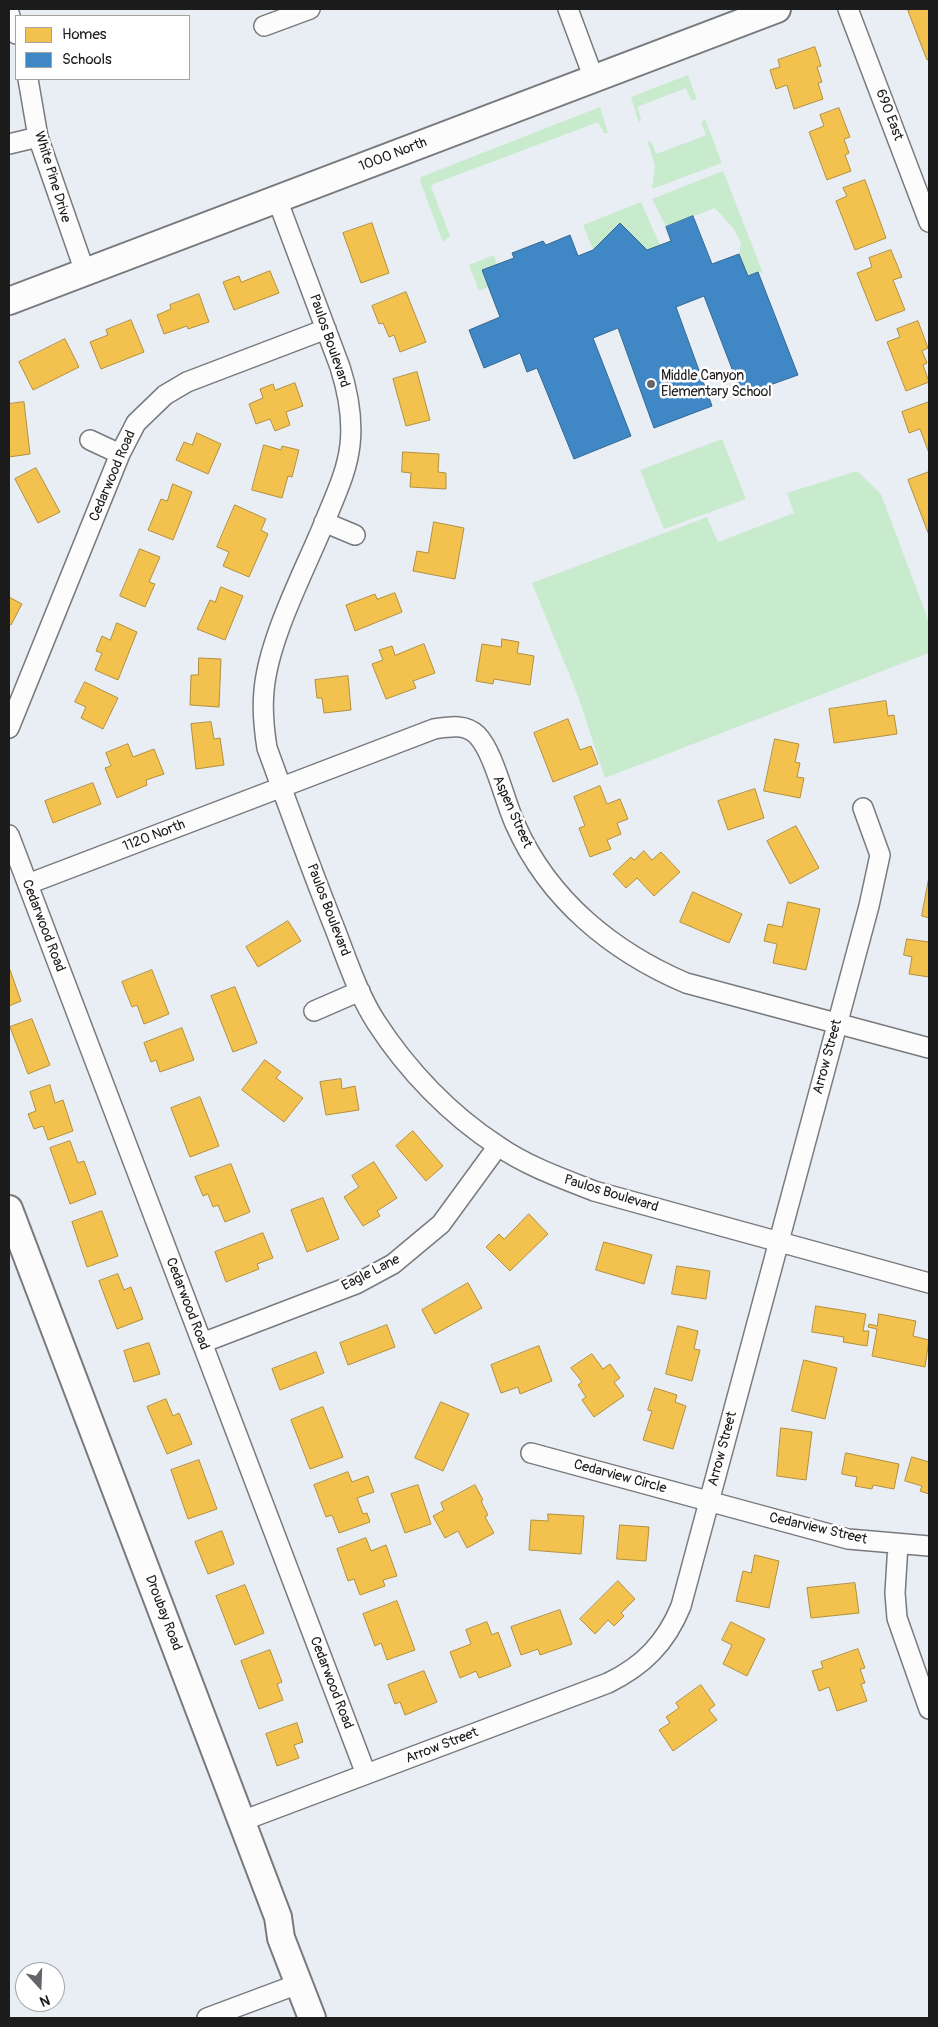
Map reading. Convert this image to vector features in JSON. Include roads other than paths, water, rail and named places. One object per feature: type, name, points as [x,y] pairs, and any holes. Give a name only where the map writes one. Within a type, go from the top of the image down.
[{"type":"street","points":[[264,26],[310,9]]},
{"type":"street","points":[[568,9],[594,79]]},
{"type":"street","name":"1000 North","points":[[9,301],[777,9]]},
{"type":"street","name":"690 East","points":[[848,9],[929,222]]},
{"type":"street","points":[[9,13],[15,31]]},
{"type":"street","name":"White Pine Drive","points":[[28,80],[38,137],[85,272]]},
{"type":"street","points":[[9,144],[38,137]]},
{"type":"street","name":"Paulos Boulevard","points":[[277,199],[346,386],[351,426],[346,464],[278,635],[266,672],[264,729],[267,748],[281,787],[360,991],[376,1022],[411,1069],[452,1111],[498,1146],[543,1171],[594,1191],[929,1283]]},
{"type":"street","name":"Cedarwood Road","points":[[9,728],[120,454],[136,423],[165,395],[187,382],[326,329]]},
{"type":"street","points":[[90,440],[120,454]]},
{"type":"street","points":[[324,522],[355,535]]},
{"type":"street","name":"Aspen Street","points":[[281,787],[434,729],[457,726],[476,735],[486,749],[516,827],[542,872],[564,899],[596,930],[639,960],[686,983],[929,1048]]},
{"type":"street","name":"1120 North","points":[[28,884],[281,787]]},
{"type":"street","name":"Arrow Street","points":[[242,1821],[608,1683],[638,1666],[661,1644],[676,1620],[869,906],[880,855],[863,808]]},
{"type":"street","name":"Cedarwood Road","points":[[9,835],[366,1774]]},
{"type":"street","points":[[314,1011],[360,991]]},
{"type":"street","name":"Eagle Lane","points":[[202,1342],[356,1284],[393,1264],[441,1224],[498,1146]]},
{"type":"street","name":"Droubay Road","points":[[9,1209],[278,1917],[281,1938],[312,2018]]},
{"type":"street","name":"Cedarview Circle","points":[[530,1453],[709,1501]]},
{"type":"street","name":"Cedarview Street","points":[[709,1501],[848,1539],[929,1546]]},
{"type":"street","points":[[898,1544],[895,1594],[897,1618],[929,1709]]},
{"type":"street","points":[[207,2018],[298,1984]]},
{"type":"place","name":"Middle Canyon Elementary School","points":[[651,384]]}]
